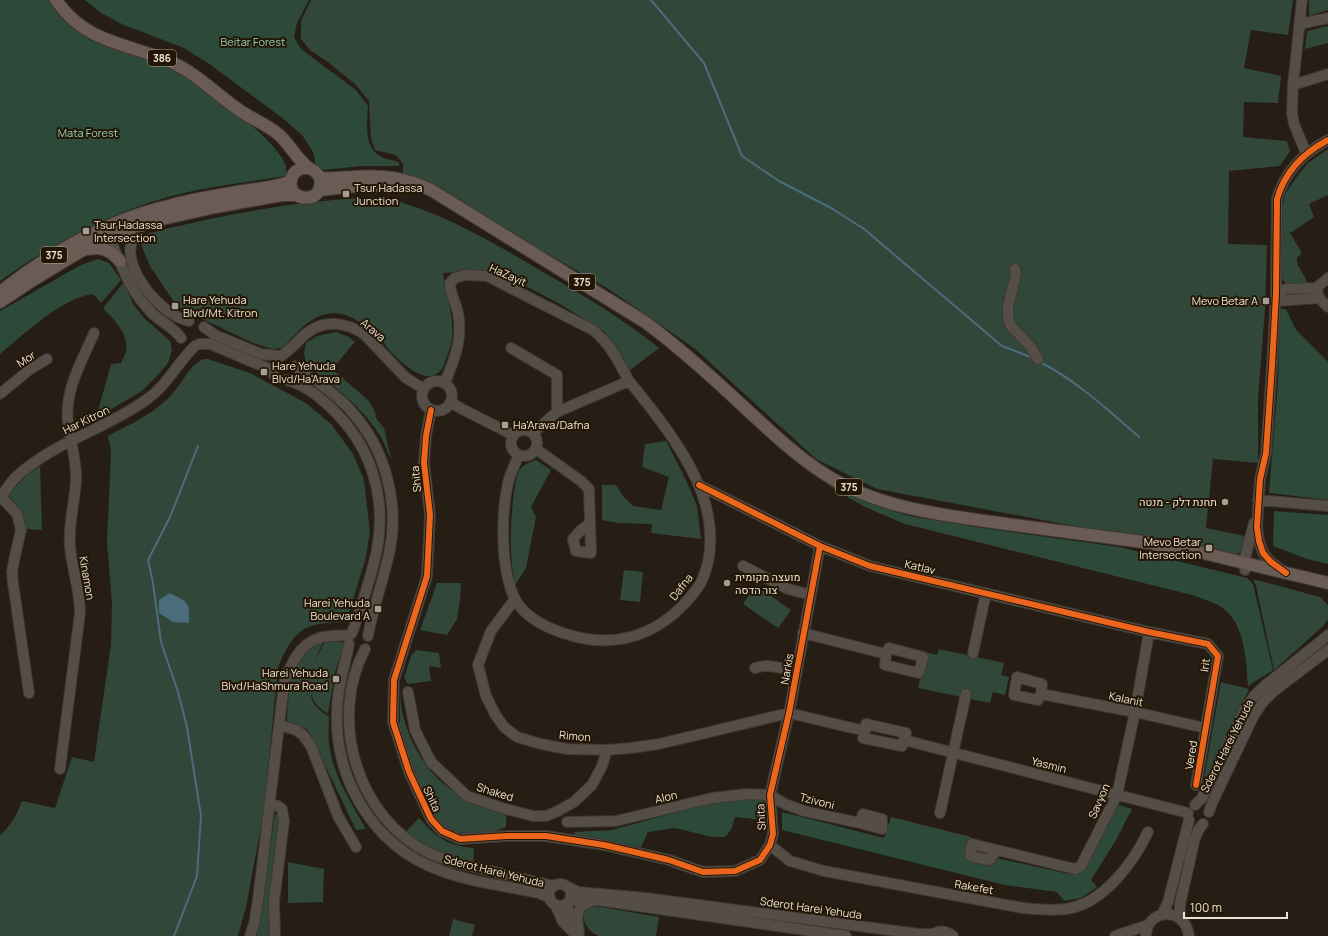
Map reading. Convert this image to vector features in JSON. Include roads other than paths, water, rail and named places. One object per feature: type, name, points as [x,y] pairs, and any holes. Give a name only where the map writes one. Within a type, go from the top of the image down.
[{"type":"main road","name":"386","points":[[56,0],[70,17],[97,36],[171,62],[195,76],[240,111],[266,125],[285,141],[309,168]]},
{"type":"main road","name":"386","points":[[266,125],[295,161],[296,167],[293,177]]},
{"type":"main road","name":"375","points":[[0,292],[32,268],[56,253],[112,224],[132,216],[171,205],[227,193],[280,185],[293,177],[301,169],[309,168]]},
{"type":"main road","points":[[309,168],[316,172],[320,184]]},
{"type":"main road","name":"375","points":[[0,302],[33,280],[82,251],[110,237],[148,222],[274,196],[296,195],[303,198],[310,198],[314,195],[320,184],[326,178],[380,176],[410,181],[431,190],[486,223],[660,332],[789,448],[838,482],[878,500],[917,511],[957,518],[1143,542],[1245,566],[1286,573],[1328,583]]},
{"type":"main road","points":[[293,177],[292,189],[296,195]]},
{"type":"main road","points":[[82,251],[94,248],[105,250],[120,261]]},
{"type":"main road","name":"375","points":[[1245,566],[1328,592]]},
{"type":"street","points":[[1302,0],[1293,85],[1292,113],[1298,134],[1306,153]]},
{"type":"street","points":[[1300,24],[1328,18]]},
{"type":"street","points":[[1293,85],[1328,74]]},
{"type":"street","points":[[1286,573],[1271,562],[1263,552],[1258,541],[1257,534],[1258,500],[1260,479],[1266,453],[1272,366],[1276,297],[1277,199],[1280,187],[1296,162],[1306,153],[1328,140]]},
{"type":"street","points":[[148,222],[138,229],[132,237],[130,253],[133,263],[147,290],[160,305],[176,317],[198,322],[215,334],[266,356],[289,356],[301,372],[318,382],[345,404],[360,421],[379,454],[388,481],[392,503],[390,544],[372,612],[368,636],[369,643],[365,649],[356,651],[350,647],[350,639]]},
{"type":"street","points":[[112,224],[109,232],[110,237],[132,288],[152,313],[176,331],[182,340],[191,346],[210,344],[267,368],[278,378],[286,380],[295,374],[296,351],[299,342]]},
{"type":"street","points":[[1015,270],[1016,274],[1008,307],[1010,325],[1030,346],[1038,359]]},
{"type":"street","name":"HaZayit","points":[[445,383],[460,341],[460,328],[450,283],[454,278],[465,275],[487,276],[593,330],[604,339],[612,350],[629,381]]},
{"type":"street","points":[[1276,297],[1286,289],[1316,288],[1328,278]]},
{"type":"street","points":[[1316,288],[1319,298],[1328,308]]},
{"type":"street","points":[[1276,297],[1319,298]]},
{"type":"street","points":[[182,340],[181,329],[183,325],[189,321]]},
{"type":"street","name":"Arava","points":[[281,356],[299,342],[307,333],[321,325],[339,324],[350,326],[365,335],[406,378],[424,389]]},
{"type":"street","points":[[197,345],[204,340],[206,336],[204,327]]},
{"type":"street","name":"Kinamon","points":[[60,769],[80,613],[80,600],[71,561],[70,544],[70,524],[75,498],[76,478],[75,457],[68,421],[68,406],[70,392],[75,377],[94,333]]},
{"type":"street","name":"Har Kitron","points":[[181,362],[184,355],[182,340]]},
{"type":"street","name":"Har Kitron","points":[[0,498],[14,479],[34,462],[71,440],[111,422],[147,400],[162,388],[181,362],[197,345]]},
{"type":"street","points":[[511,348],[557,375],[557,412]]},
{"type":"street","points":[[275,376],[272,372],[272,364],[274,360],[281,356]]},
{"type":"street","name":"Mor","points":[[0,394],[28,370],[47,359]]},
{"type":"street","name":"Sderot Harei Yehuda","points":[[286,380],[294,382],[316,394],[343,420],[356,436],[362,447],[368,459],[376,484],[380,504],[378,543],[361,610],[350,639],[337,702],[338,737],[342,759],[353,791],[368,817],[395,845],[405,853],[426,865],[452,874],[539,893],[561,906],[568,902],[597,900],[846,936]]},
{"type":"street","points":[[435,381],[445,383],[451,394],[450,402],[440,410],[432,410],[427,407],[422,399],[426,385],[435,381]]},
{"type":"street","points":[[533,433],[557,412],[629,381]]},
{"type":"street","name":"Dafna","points":[[519,455],[508,483],[503,541],[505,568],[511,590],[521,608],[536,621],[552,630],[574,637],[596,641],[616,640],[640,635],[660,624],[678,611],[692,595],[702,580],[708,560],[710,545],[708,520],[705,503],[699,485],[681,453],[660,419],[629,381]]},
{"type":"street","points":[[450,402],[513,435]]},
{"type":"street","name":"Shita","points":[[432,410],[426,436],[424,463],[430,515],[428,576],[394,680],[393,722],[409,772],[430,819],[442,831],[460,839],[507,836],[546,836],[604,845],[662,858],[703,872],[735,871],[760,860],[770,845],[773,834],[770,795]]},
{"type":"street","points":[[525,430],[533,433],[537,440],[536,449],[530,455],[523,456],[516,453],[511,446],[513,435],[516,432],[525,430]]},
{"type":"street","points":[[536,449],[581,481],[589,489],[590,523]]},
{"type":"street","name":"Katlav","points":[[699,485],[820,546],[870,566],[1149,632]]},
{"type":"street","points":[[0,498],[17,514],[21,530],[12,572],[29,693]]},
{"type":"street","points":[[1258,500],[1328,506]]},
{"type":"street","points":[[1245,566],[1257,513]]},
{"type":"street","name":"Narkis","points":[[770,795],[789,713],[820,546]]},
{"type":"street","points":[[743,566],[788,589],[811,595]]},
{"type":"street","points":[[973,653],[986,593]]},
{"type":"street","name":"Rimon","points":[[515,598],[491,631],[478,665],[486,696],[495,714],[504,727],[517,737],[541,744],[567,749],[607,750],[659,744],[789,713]]},
{"type":"street","points":[[250,936],[254,924],[258,900],[284,684],[294,659],[310,642],[320,638],[334,636],[350,639],[360,631],[368,636]]},
{"type":"street","points":[[804,632],[886,654]]},
{"type":"street","name":"Savyon","points":[[996,851],[1075,869],[1081,866],[1117,795],[1135,712],[1149,632]]},
{"type":"street","name":"Irit","points":[[1149,632],[1208,644],[1218,656],[1205,728]]},
{"type":"street","name":"Sderot Harei Yehuda","points":[[1195,805],[1202,798],[1244,712],[1254,696],[1328,635]]},
{"type":"street","name":"Sderot Harei Yehuda","points":[[365,649],[356,669],[349,711],[349,729],[360,777],[378,810],[402,836],[431,854],[456,863],[554,886],[561,884],[578,892],[646,898],[920,934],[932,935],[941,931],[949,933],[953,936]]},
{"type":"street","name":"Sderot Harei Yehuda","points":[[1209,812],[1253,716],[1263,702],[1274,691],[1328,650]]},
{"type":"street","points":[[755,668],[767,666],[796,671]]},
{"type":"street","name":"Shaked","points":[[408,692],[415,730],[432,762],[467,796],[502,808],[533,816],[546,816],[558,811],[574,802],[592,784],[602,766],[607,750]]},
{"type":"street","points":[[940,813],[966,694]]},
{"type":"street","name":"Kalanit","points":[[1041,694],[1135,712],[1205,728]]},
{"type":"street","name":"Yasmin","points":[[789,713],[865,730]]},
{"type":"street","name":"Yasmin","points":[[866,724],[906,733],[904,740],[902,746],[863,738],[866,724]]},
{"type":"street","points":[[279,725],[296,730],[303,735],[311,746],[327,792],[338,816],[356,847]]},
{"type":"street","name":"Vered","points":[[1196,785],[1205,728]]},
{"type":"street","name":"Yasmin","points":[[904,740],[1117,795],[1189,817]]},
{"type":"street","name":"Alon","points":[[567,822],[616,821],[712,798],[747,794],[770,795]]},
{"type":"street","name":"Tzivoni","points":[[770,795],[785,804],[804,811],[860,823]]},
{"type":"street","points":[[270,803],[282,809],[284,821],[274,902],[275,936]]},
{"type":"street","points":[[1115,936],[1148,925],[1162,914],[1168,902],[1190,808],[1199,804],[1205,807],[1209,812],[1208,819],[1199,829],[1195,838],[1180,904],[1180,918]]},
{"type":"street","points":[[1189,817],[1194,824],[1203,824]]},
{"type":"street","name":"Rakefet","points":[[770,845],[790,861],[824,872],[1023,908],[1050,910],[1067,909],[1100,894],[1133,859],[1148,832]]},
{"type":"street","name":"Sderot Harei Yehuda","points":[[552,901],[550,891],[554,886]]},
{"type":"street","points":[[568,887],[571,893],[568,902],[570,917],[579,935]]},
{"type":"street","points":[[579,935],[577,920],[578,910],[585,903],[597,900]]},
{"type":"street","points":[[552,901],[563,922],[579,935]]},
{"type":"street","points":[[1162,914],[1175,915],[1180,918],[1185,923],[1189,936]]},
{"type":"street","points":[[1146,936],[1148,925]]},
{"type":"water","points":[[170,593],[187,604],[189,610],[189,623],[173,622],[159,613],[159,600]]},
{"type":"waterway","points":[[651,0],[704,63],[742,156],[779,181],[831,208],[864,229],[1002,346],[1033,358]]},
{"type":"waterway","points":[[1040,362],[1079,387],[1104,406],[1139,437]]},
{"type":"waterway","points":[[174,936],[197,876],[201,816],[187,727],[178,692],[161,642],[153,583],[148,560],[170,517],[198,446]]},
{"type":"place","name":"Tsur Hadassa Junction","points":[[346,194]]},
{"type":"place","name":"Tsur Hadassa Intersection","points":[[86,231]]},
{"type":"place","name":"Mevo Betar A","points":[[1266,301]]},
{"type":"place","name":"Hare Yehuda Blvd/Mt. Kitron","points":[[175,306]]},
{"type":"place","name":"Hare Yehuda Blvd/Ha'Arava","points":[[264,372]]},
{"type":"place","name":"Ha'Arava/Dafna","points":[[505,425]]},
{"type":"place","name":"תחנת דלק - מנטה","points":[[1225,502]]},
{"type":"place","name":"Mevo Betar Intersection","points":[[1209,548]]},
{"type":"place","name":"מועצה מקומית צור הדסה","points":[[727,583]]},
{"type":"place","name":"Harei Yehuda Boulevard A","points":[[378,609]]},
{"type":"place","name":"Harei Yehuda Blvd/HaShmura Road","points":[[336,679]]},
{"type":"park label","name":"Beitar Forest","points":[[253,42]]},
{"type":"park label","name":"Mata Forest","points":[[88,133]]}]
